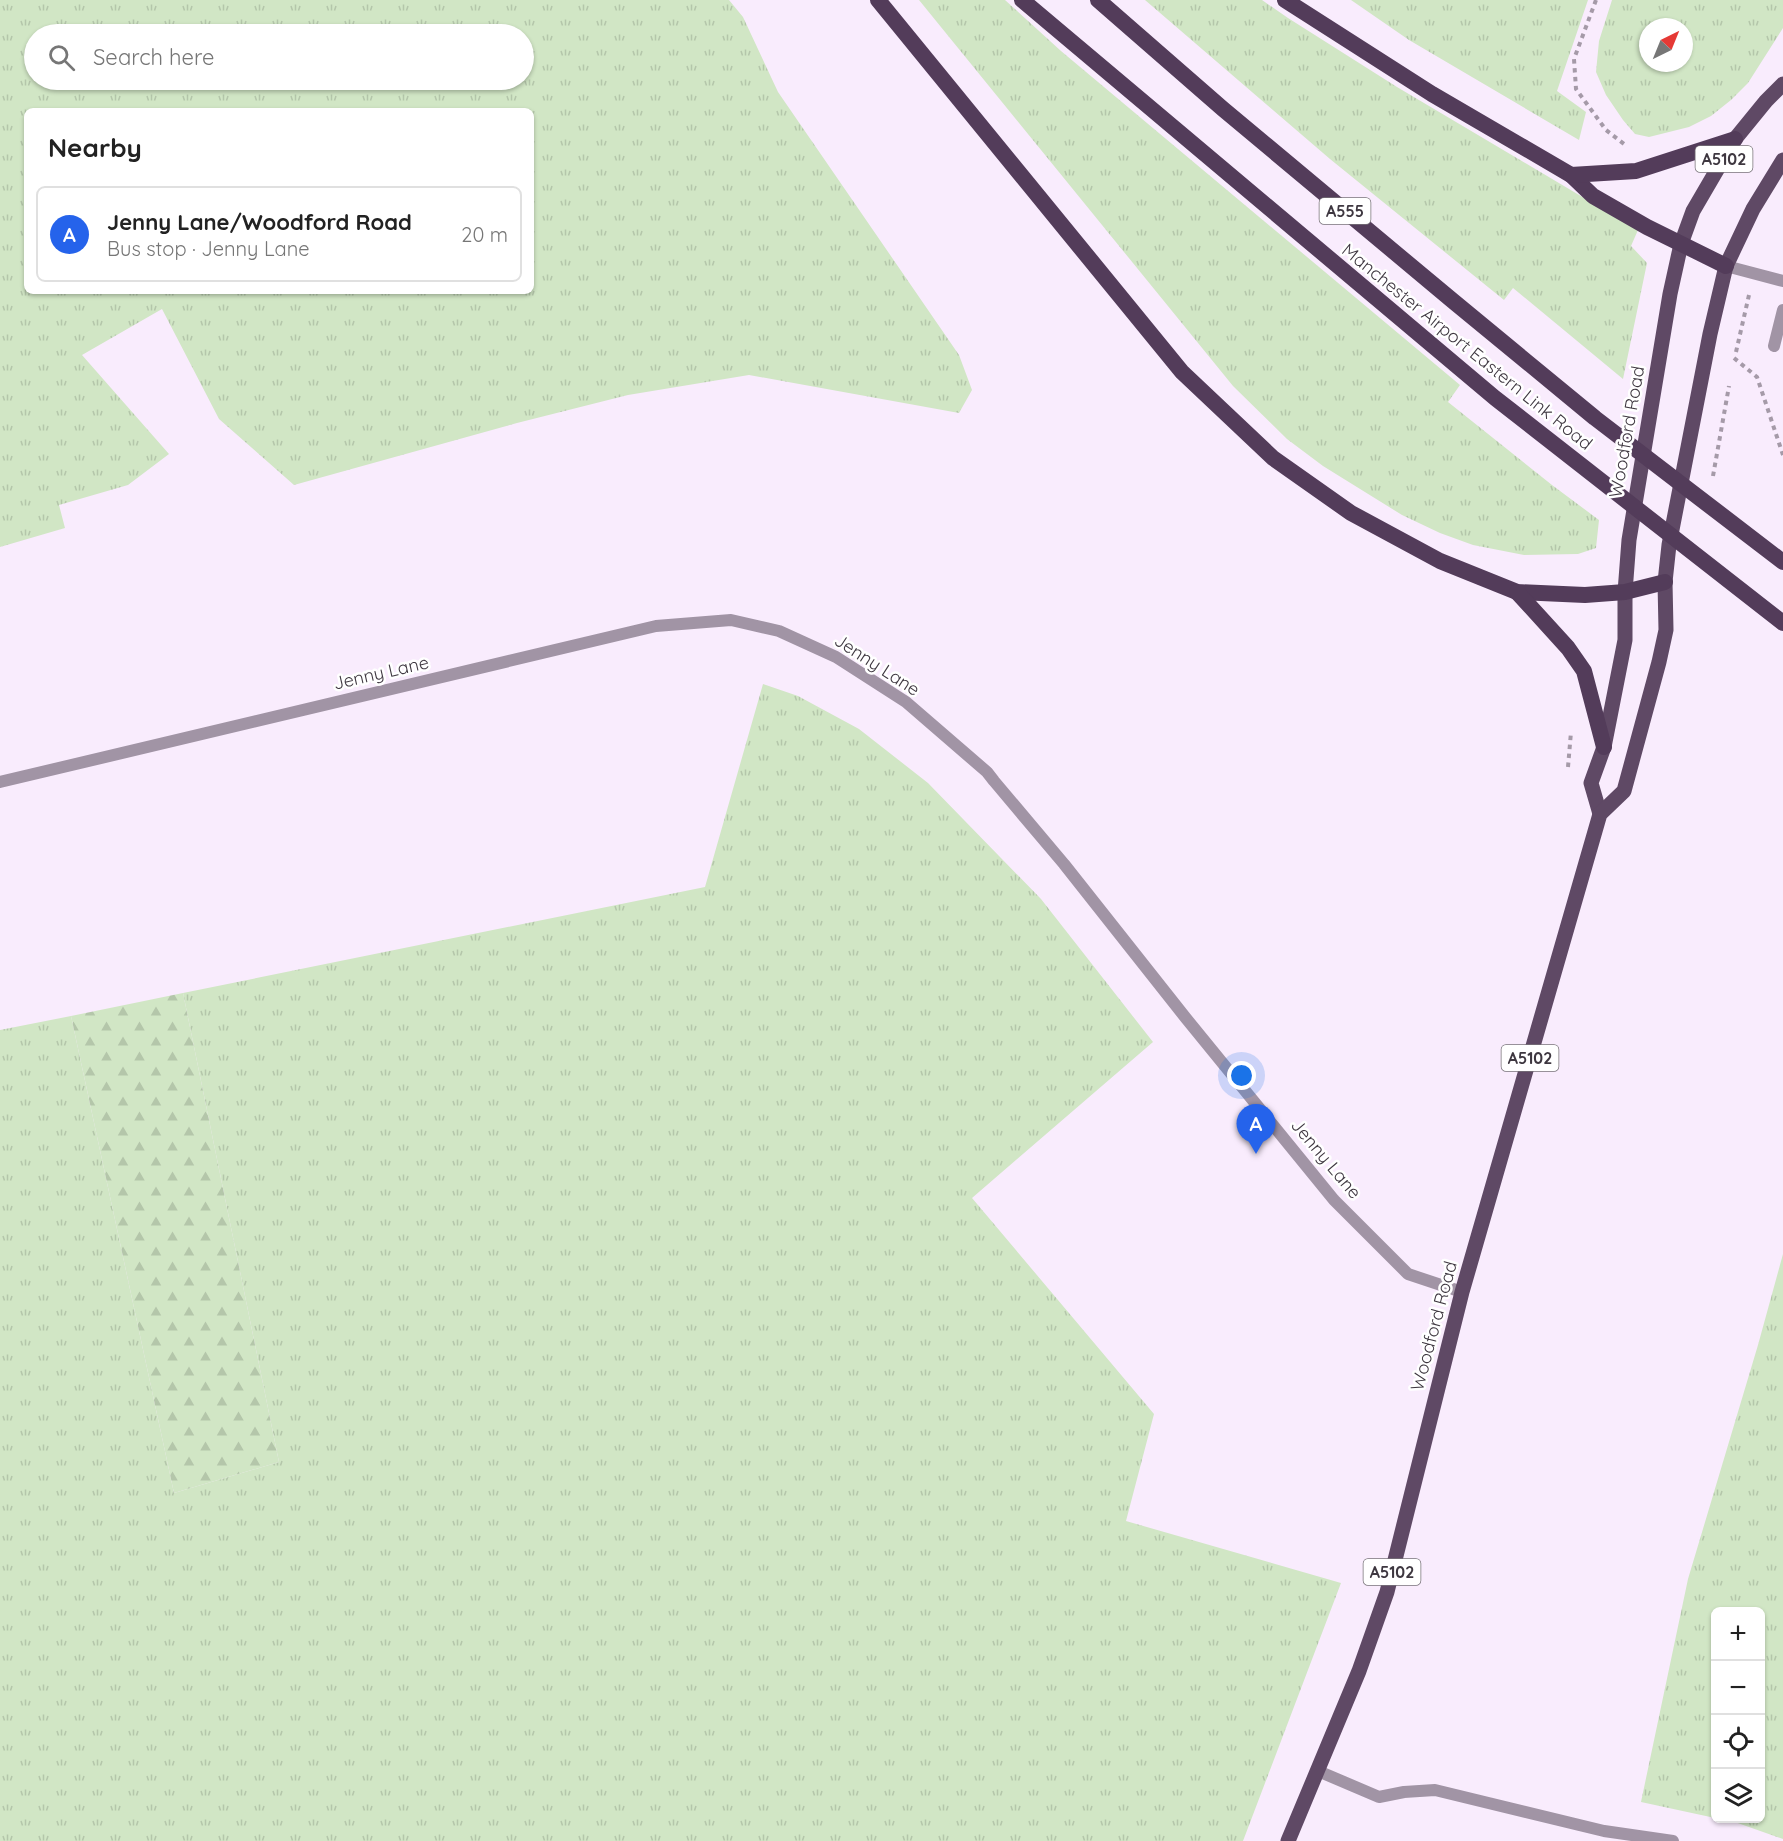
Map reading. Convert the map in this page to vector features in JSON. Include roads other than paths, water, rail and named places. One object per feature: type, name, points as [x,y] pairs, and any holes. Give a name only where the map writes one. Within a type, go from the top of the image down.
[{"type":"highway","points":[[878,0],[1182,372],[1272,458],[1351,513],[1440,561],[1517,592],[1585,595],[1625,592],[1666,576]]},
{"type":"highway","name":"Manchester Airport Eastern Link Road","points":[[1022,0],[1495,398],[1783,623]]},
{"type":"highway","name":"Manchester Airport Eastern Link Road","points":[[1098,0],[1223,109],[1595,418],[1783,562]]},
{"type":"highway","points":[[1285,0],[1432,94],[1571,175],[1593,196],[1726,266]]},
{"type":"highway","points":[[1571,175],[1636,171],[1735,139]]},
{"type":"highway","points":[[1517,592],[1568,648],[1584,671],[1604,747]]},
{"type":"main road","name":"Woodford Road","points":[[1288,1841],[1359,1671],[1387,1592],[1462,1292],[1600,814],[1591,783],[1604,747],[1625,640],[1625,592],[1629,540],[1670,294],[1681,244],[1693,211],[1735,139],[1783,84]]},
{"type":"main road","name":"A5102","points":[[1600,814],[1624,791],[1666,630],[1666,576],[1669,544],[1710,334],[1726,266],[1753,209],[1783,160]]},
{"type":"street","points":[[1726,266],[1783,281]]},
{"type":"street","points":[[1774,346],[1783,310]]},
{"type":"street","name":"Jenny Lane","points":[[0,782],[656,626],[731,620],[779,631],[837,657],[906,702],[987,772],[1064,864],[1334,1200],[1408,1274],[1462,1292]]},
{"type":"street","points":[[1318,1772],[1379,1797],[1404,1792],[1435,1790],[1604,1831],[1673,1841]]},
{"type":"place","name":"Jenny Lane/Woodford Road","points":[[1256,1154]]}]
